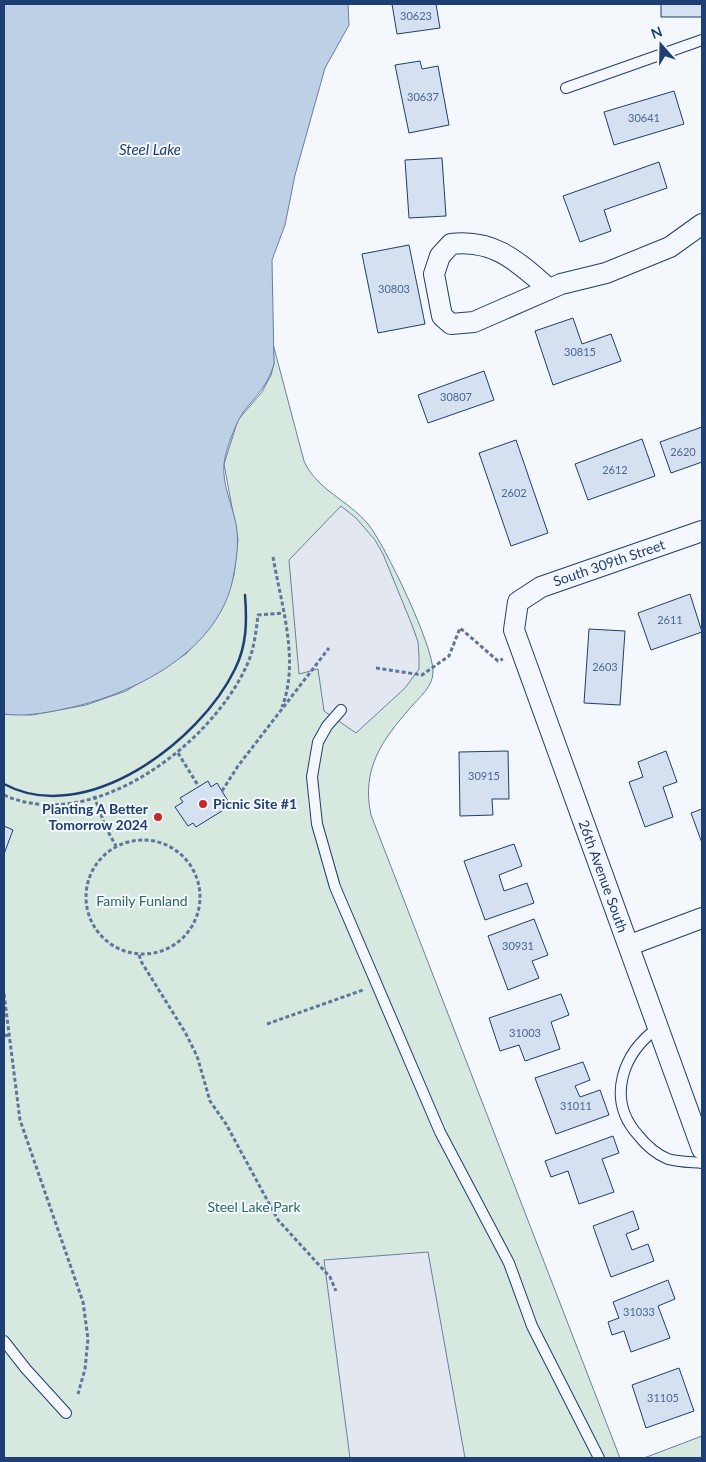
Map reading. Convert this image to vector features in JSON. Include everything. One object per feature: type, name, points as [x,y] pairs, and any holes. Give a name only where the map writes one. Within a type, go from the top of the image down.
[{"type":"street","points":[[549,289],[516,260],[492,247],[467,242],[451,244],[440,256],[434,274],[442,316],[451,324],[474,322],[549,289],[606,273],[670,247],[702,224]]},
{"type":"street","name":"South 309th Street","points":[[518,602],[542,587],[702,531]]},
{"type":"street","name":"26th Avenue South","points":[[518,602],[514,630],[630,945],[702,1149]]},
{"type":"street","points":[[630,945],[702,918]]},
{"type":"lane","points":[[566,88],[702,40]]},
{"type":"lane","points":[[341,710],[327,726],[318,742],[312,777],[317,824],[335,887],[440,1132],[509,1263],[532,1326],[599,1458]]},
{"type":"lane","points":[[659,1027],[634,1049],[624,1072],[620,1098],[627,1123],[646,1145],[668,1158],[702,1163]]},
{"type":"lane","points":[[4,1341],[26,1369],[66,1413]]},
{"type":"path","points":[[273,557],[283,613],[290,675],[287,692],[280,712]]},
{"type":"path","points":[[4,795],[23,803],[41,805],[60,804],[94,796],[131,783],[178,753],[218,711],[238,681],[252,651],[258,615],[283,613]]},
{"type":"path","points":[[376,668],[422,675],[449,656],[460,628],[498,660],[522,652]]},
{"type":"path","points":[[222,791],[329,648]]},
{"type":"path","points":[[178,753],[199,787]]},
{"type":"path","points":[[94,796],[106,828],[116,846]]},
{"type":"path","points":[[135,840],[154,840],[172,847],[187,860],[197,876],[201,895],[198,914],[189,932],[175,945],[158,953],[139,955],[121,951],[105,941],[93,927],[86,909],[85,890],[90,872],[101,857],[116,846],[135,840]]},
{"type":"path","points":[[139,955],[197,1056],[210,1101],[226,1124],[278,1220],[330,1277],[336,1291]]},
{"type":"path","points":[[267,1024],[376,985]]},
{"type":"path","points":[[4,994],[20,1120],[84,1302],[88,1340],[85,1369],[78,1394]]},
{"type":"path","points":[[4,1035],[10,1036]]},
{"type":"green space","name":"Steel Lake Park","points":[[273,344],[304,461],[317,480],[360,516],[376,535],[407,596],[426,641],[433,672],[431,682],[391,731],[376,756],[369,783],[371,815],[620,1458],[4,1458],[4,714],[32,715],[86,705],[126,691],[186,654],[219,613],[234,575],[238,540],[224,464],[238,420],[262,392],[271,375],[274,364]]},
{"type":"green space","points":[[702,1436],[702,1458],[644,1458]]},
{"type":"shaded area","points":[[341,506],[356,518],[375,540],[383,554],[418,642],[419,657],[419,669],[405,688],[356,733],[324,711],[318,669],[299,674],[289,560]]},
{"type":"shaded area","points":[[428,1252],[465,1458],[350,1458],[324,1260]]},
{"type":"water","name":"Steel Lake","points":[[4,4],[348,4],[349,25],[325,68],[295,175],[285,225],[272,260],[274,364],[272,371],[258,395],[244,411],[238,422],[225,458],[224,479],[237,530],[237,555],[226,601],[212,625],[193,647],[170,665],[145,680],[118,693],[91,702],[49,712],[19,715],[4,714]]},
{"type":"building","points":[[392,4],[436,4],[440,28],[397,34]]},
{"type":"building","points":[[661,4],[702,4],[702,17],[661,17]]},
{"type":"building","points":[[420,61],[422,69],[438,66],[449,125],[409,133],[395,65]]},
{"type":"building","points":[[674,91],[684,124],[614,145],[604,112]]},
{"type":"building","points":[[442,158],[446,216],[409,218],[405,160]]},
{"type":"building","points":[[659,162],[667,188],[604,210],[611,231],[580,242],[563,196]]},
{"type":"building","points":[[409,245],[425,324],[378,333],[362,254]]},
{"type":"building","points":[[573,318],[582,344],[611,334],[621,361],[553,385],[535,331]]},
{"type":"building","points":[[484,371],[494,400],[428,423],[418,395]]},
{"type":"building","points":[[702,427],[702,462],[671,473],[660,442]]},
{"type":"building","points":[[642,439],[655,476],[588,500],[575,464]]},
{"type":"building","points":[[516,440],[548,533],[511,546],[479,453]]},
{"type":"building","points":[[690,594],[702,632],[651,650],[638,613]]},
{"type":"building","points":[[589,629],[625,631],[620,705],[584,703]]},
{"type":"building","points":[[508,751],[509,799],[492,799],[493,815],[460,816],[459,752]]},
{"type":"building","points":[[666,751],[677,782],[663,787],[673,817],[645,827],[629,782],[643,777],[638,762]]},
{"type":"building","name":"Picnic Site #1","points":[[208,781],[211,787],[217,783],[228,801],[222,805],[225,809],[196,827],[193,823],[188,826],[175,807],[183,802],[180,798]]},
{"type":"building","points":[[702,809],[702,843],[691,813]]},
{"type":"building","points":[[4,826],[13,830],[4,854]]},
{"type":"building","points":[[514,844],[522,866],[499,875],[504,891],[527,883],[534,903],[485,920],[464,861]]},
{"type":"building","points":[[534,919],[548,955],[532,961],[539,978],[508,990],[488,936]]},
{"type":"building","points":[[561,994],[569,1015],[551,1022],[560,1049],[525,1061],[519,1045],[500,1051],[489,1018]]},
{"type":"building","points":[[583,1062],[590,1080],[575,1086],[580,1097],[600,1090],[609,1115],[556,1134],[535,1078]]},
{"type":"building","points":[[613,1136],[619,1153],[602,1159],[614,1192],[579,1204],[568,1171],[551,1177],[545,1161]]},
{"type":"building","points":[[633,1211],[639,1229],[626,1234],[632,1250],[648,1244],[654,1261],[611,1277],[593,1226]]},
{"type":"building","points":[[668,1280],[675,1299],[658,1306],[670,1338],[631,1352],[624,1331],[612,1335],[608,1322],[619,1318],[613,1302]]},
{"type":"building","points":[[679,1368],[694,1411],[646,1428],[632,1385]]},
{"type":"wall","points":[[4,784],[36,795],[69,795],[103,786],[137,770],[168,749],[196,724],[218,697],[235,669],[244,642],[245,595]]},
{"type":"place","name":"Picnic Site #1","points":[[203,804]]},
{"type":"place","name":"Planting A Better Tomorrow 2024","points":[[158,817]]},
{"type":"park label","name":"Family Funland","points":[[142,901]]}]
